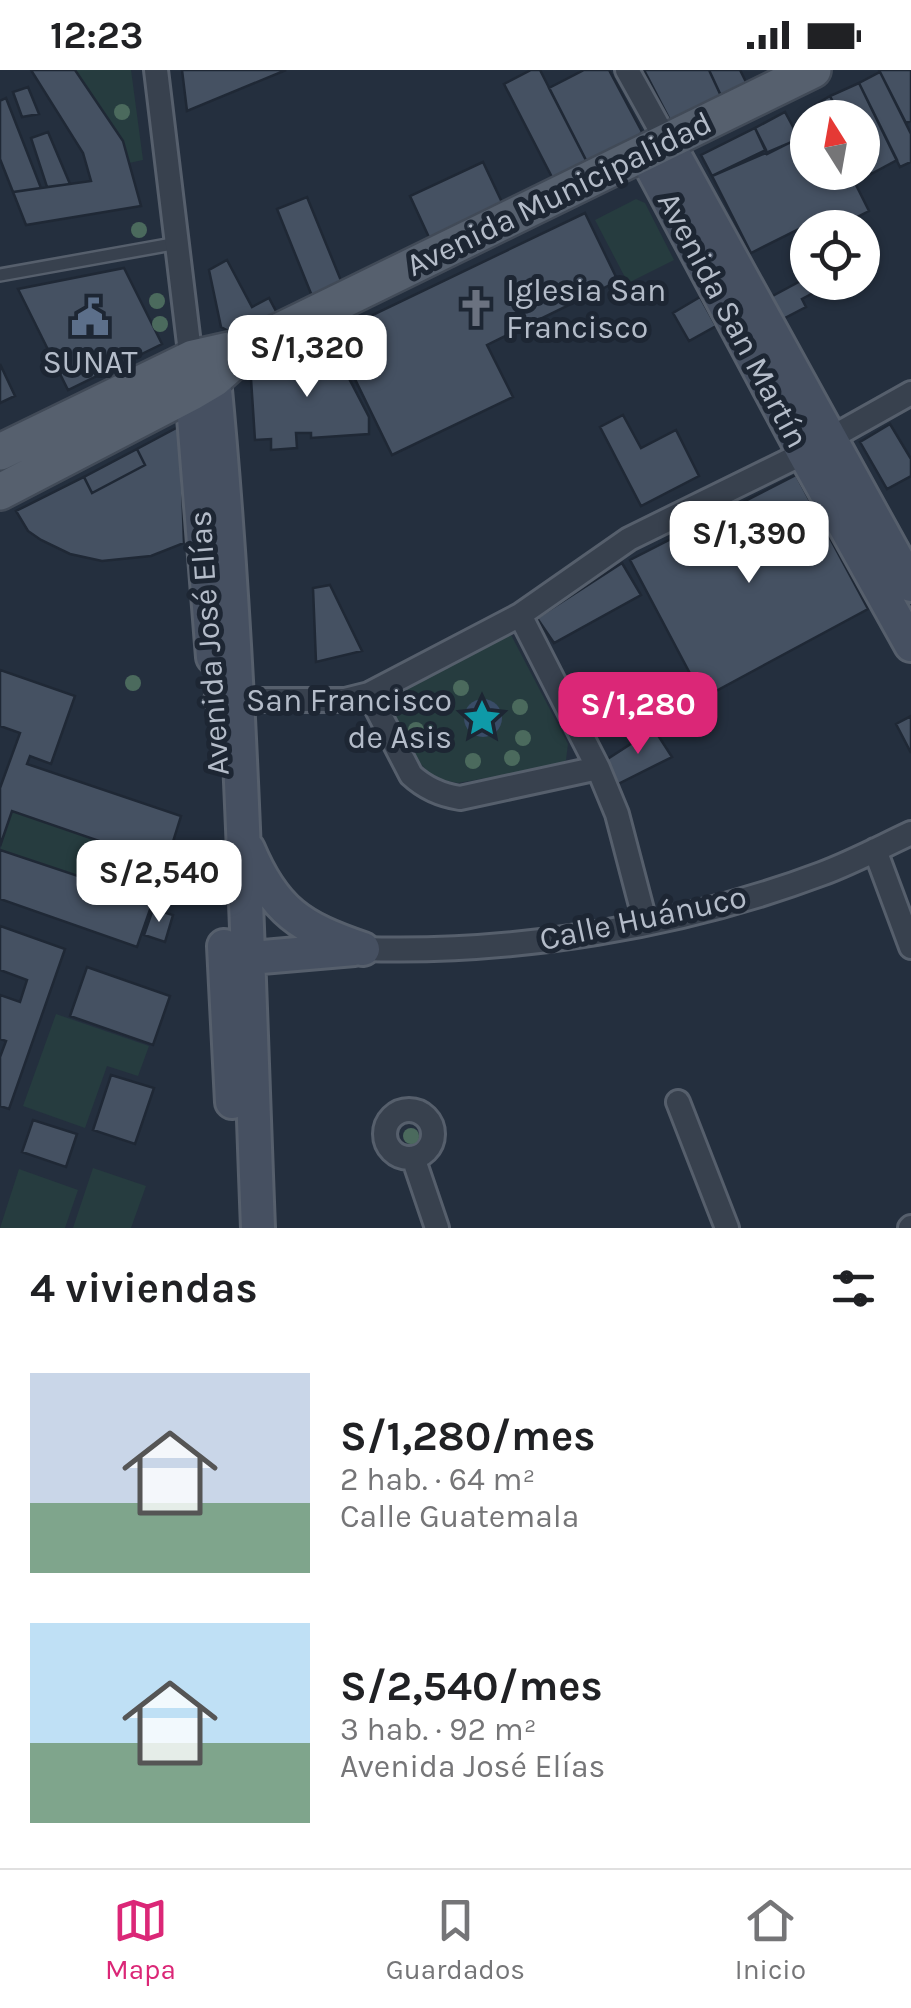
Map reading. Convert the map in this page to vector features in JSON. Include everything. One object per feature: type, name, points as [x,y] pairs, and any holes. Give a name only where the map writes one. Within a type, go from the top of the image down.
[{"type":"main road","name":"Avenida Municipalidad","points":[[200,376],[252,345],[813,70]]},
{"type":"main road","points":[[0,452],[200,376]]},
{"type":"main road","points":[[0,492],[200,376]]},
{"type":"street","points":[[156,70],[200,376]]},
{"type":"street","points":[[626,70],[655,147]]},
{"type":"street","name":"Avenida San Martín","points":[[655,147],[816,447],[911,645]]},
{"type":"street","name":"Avenida José Elías","points":[[200,376],[226,699],[241,830],[235,959],[252,1028],[258,1228]]},
{"type":"street","points":[[226,699],[346,700],[370,694],[520,616],[634,547],[911,393]]},
{"type":"street","name":"Avenida San Martín","points":[[816,447],[911,585]]},
{"type":"street","points":[[520,616],[598,768],[617,814],[645,922]]},
{"type":"street","points":[[370,694],[411,775],[446,796],[460,798],[598,768]]},
{"type":"street","name":"Avenida José Elías","points":[[226,699],[239,1228]]},
{"type":"street","points":[[241,830],[262,880],[285,911],[328,937],[363,948]]},
{"type":"street","name":"Calle Huánuco","points":[[363,948],[428,949],[594,934],[754,896],[823,874],[911,833]]},
{"type":"street","points":[[874,850],[911,947]]},
{"type":"street","points":[[235,959],[363,948]]},
{"type":"street","points":[[678,1102],[727,1228]]},
{"type":"street","points":[[414,1159],[437,1228]]},
{"type":"lane","points":[[0,275],[178,242]]},
{"type":"green space","points":[[75,70],[131,70],[143,160],[129,163],[123,141]]},
{"type":"green space","points":[[636,199],[645,203],[674,260],[628,283],[595,220]]},
{"type":"green space","points":[[506,631],[568,744],[566,760],[559,765],[458,783],[430,774],[389,709],[391,691]]},
{"type":"green space","points":[[12,811],[166,864],[153,901],[0,850]]},
{"type":"green space","points":[[56,1014],[149,1046],[138,1076],[107,1066],[85,1128],[23,1106]]},
{"type":"green space","points":[[93,1168],[146,1186],[131,1228],[73,1228]]},
{"type":"green space","points":[[19,1169],[78,1190],[65,1228],[0,1228]]},
{"type":"water","points":[[483,699],[497,704],[502,718],[497,732],[483,737],[469,732],[464,718],[469,704]]},
{"type":"building","points":[[31,70],[75,70],[123,141],[141,206],[26,225],[13,192],[91,181],[83,153]]},
{"type":"building","points":[[182,70],[286,70],[187,111]]},
{"type":"building","points":[[531,70],[540,70],[589,166],[555,183],[504,84]]},
{"type":"building","points":[[584,70],[609,70],[642,132],[630,145],[589,166],[549,88]]},
{"type":"building","points":[[644,70],[709,70],[722,98],[672,124]]},
{"type":"building","points":[[709,70],[740,70],[748,86],[722,98]]},
{"type":"building","points":[[879,70],[911,70],[911,121],[906,123]]},
{"type":"building","points":[[880,72],[911,134],[911,162],[900,167],[880,126],[880,100],[867,100],[859,83]]},
{"type":"building","points":[[859,83],[867,100],[832,100],[830,96]]},
{"type":"building","points":[[28,87],[39,114],[22,117],[13,92]]},
{"type":"building","points":[[6,98],[41,188],[13,192],[0,159],[0,101]]},
{"type":"building","points":[[785,112],[790,121],[790,142],[767,154],[755,128]]},
{"type":"building","points":[[880,126],[897,160],[880,169]]},
{"type":"building","points":[[755,128],[766,150],[712,176],[701,155]]},
{"type":"building","points":[[48,132],[70,184],[47,187],[31,138]]},
{"type":"building","points":[[790,143],[790,190],[858,190],[868,210],[790,210],[790,234],[751,253],[712,176]]},
{"type":"building","points":[[483,162],[507,213],[433,246],[410,196]]},
{"type":"building","points":[[307,197],[344,288],[314,301],[277,209]]},
{"type":"building","name":"Iglesia San Francisco","points":[[585,213],[618,281],[487,345],[513,397],[392,455],[333,334]]},
{"type":"building","points":[[227,260],[252,307],[269,298],[278,315],[236,335],[221,327],[209,270]]},
{"type":"building","name":"SUNAT","points":[[124,268],[162,344],[68,390],[18,289]]},
{"type":"building","points":[[790,287],[790,300],[802,300],[806,307],[779,321],[767,299]]},
{"type":"building","points":[[700,297],[716,326],[689,341],[673,313]]},
{"type":"building","points":[[333,339],[369,417],[369,434],[311,438],[311,433],[296,433],[297,448],[271,450],[271,439],[255,440],[251,379]]},
{"type":"building","points":[[0,364],[15,396],[0,403]]},
{"type":"building","points":[[623,415],[641,448],[676,430],[699,476],[641,506],[600,427]]},
{"type":"building","points":[[890,424],[911,459],[911,476],[887,489],[860,442]]},
{"type":"building","points":[[180,426],[184,543],[151,556],[102,561],[70,554],[28,531],[16,511],[84,477],[92,493],[145,465],[137,449]]},
{"type":"building","points":[[137,449],[145,465],[92,493],[84,477]]},
{"type":"building","points":[[796,475],[868,609],[703,698],[630,560]]},
{"type":"building","points":[[622,563],[641,595],[554,643],[537,618]]},
{"type":"building","points":[[330,585],[362,651],[316,662],[313,588]]},
{"type":"building","points":[[0,670],[75,696],[51,764],[30,756],[27,764],[181,816],[166,864],[12,811],[0,846],[0,788],[20,733],[0,726]]},
{"type":"building","points":[[911,716],[911,753],[896,724]]},
{"type":"building","points":[[654,729],[672,757],[618,784],[606,760]]},
{"type":"building","points":[[0,850],[153,901],[137,947],[0,899]]},
{"type":"building","points":[[153,909],[173,915],[165,942],[144,935]]},
{"type":"building","points":[[0,926],[65,949],[9,1109],[0,1106],[0,1057],[6,1041],[0,1039],[0,995],[20,1002],[27,980],[0,970]]},
{"type":"building","points":[[87,967],[170,996],[153,1045],[70,1016]]},
{"type":"building","points":[[111,1075],[154,1088],[135,1144],[93,1130]]},
{"type":"building","points":[[33,1120],[77,1134],[66,1167],[22,1152]]},
{"type":"place","name":"Iglesia San Francisco","points":[[476,308]]},
{"type":"place","name":"SUNAT","points":[[90,317]]},
{"type":"place","name":"San Francisco de Asis","points":[[482,718]]}]
